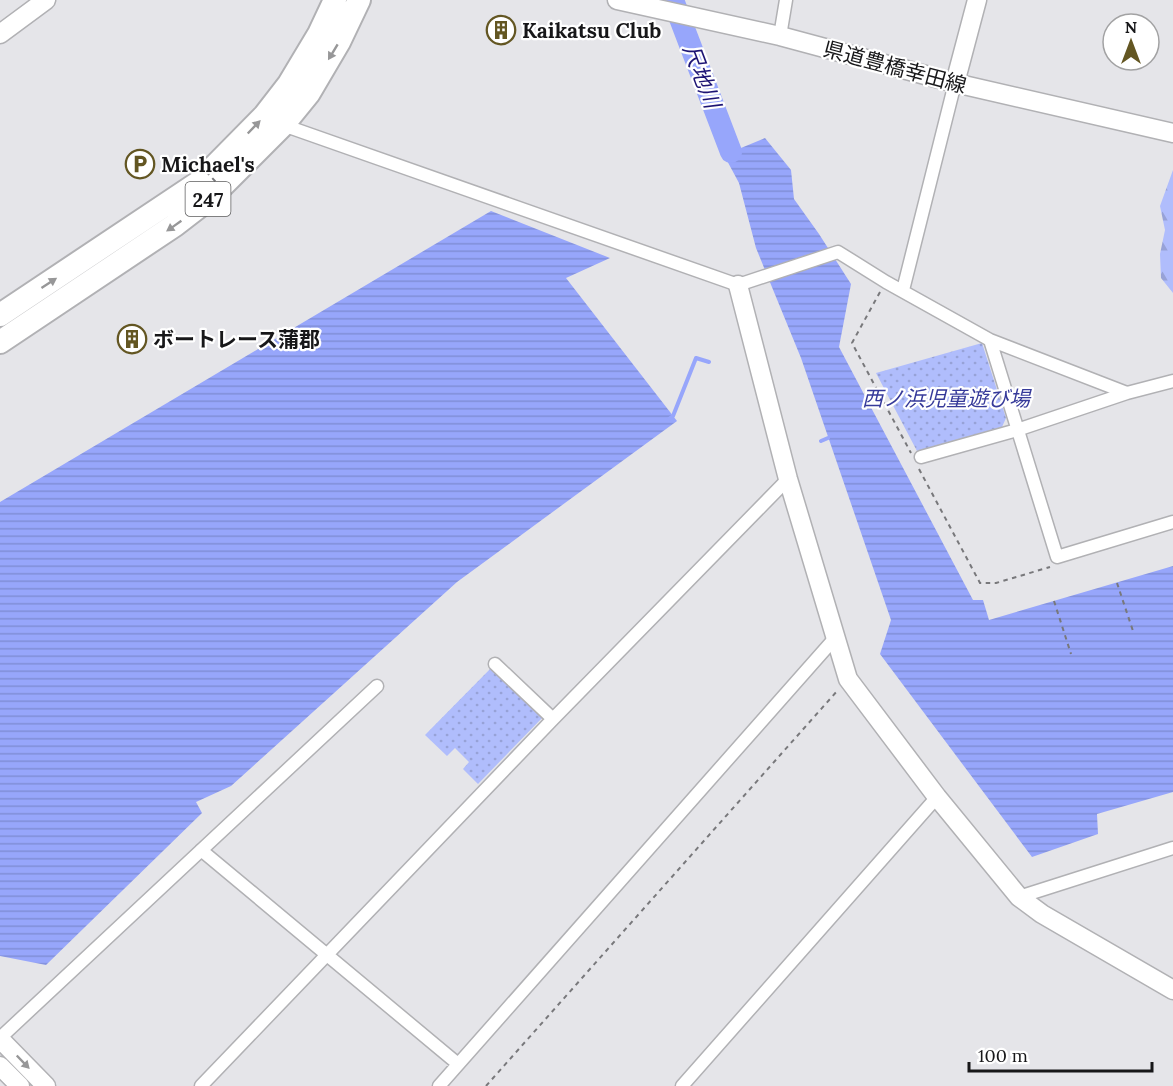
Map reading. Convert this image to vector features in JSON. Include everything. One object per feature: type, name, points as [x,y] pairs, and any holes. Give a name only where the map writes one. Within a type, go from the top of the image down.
[{"type":"highway","name":"247","points":[[0,315],[198,183],[265,116],[289,84],[319,34],[335,0]]},
{"type":"highway","name":"247","points":[[0,342],[175,225],[210,198],[283,125],[309,93],[339,42],[358,0]]},
{"type":"street","points":[[1,31],[46,0]]},
{"type":"street","name":"県道豊橋幸田線","points":[[617,0],[780,36],[955,83],[1173,133]]},
{"type":"street","points":[[780,36],[786,0]]},
{"type":"street","points":[[903,290],[977,0]]},
{"type":"street","points":[[283,125],[738,285],[838,252],[886,282],[990,340],[1127,393]]},
{"type":"street","points":[[738,285],[788,478],[848,679],[937,797],[1019,897],[1042,914],[1173,990]]},
{"type":"street","points":[[990,340],[1057,557],[1173,522]]},
{"type":"street","points":[[918,461],[1127,393],[1173,381]]},
{"type":"street","points":[[201,1086],[788,478]]},
{"type":"street","points":[[439,1086],[835,638]]},
{"type":"street","points":[[495,663],[553,719]]},
{"type":"street","points":[[46,1086],[0,1038],[377,686]]},
{"type":"street","points":[[682,1086],[937,797]]},
{"type":"street","points":[[1019,897],[1173,848]]},
{"type":"street","points":[[201,850],[458,1064]]},
{"type":"street","points":[[0,1066],[20,1086]]},
{"type":"path","points":[[200,165],[229,196]]},
{"type":"path","points":[[886,282],[852,343],[918,461],[980,583],[996,583],[1050,567]]},
{"type":"path","points":[[1117,583],[1134,634]]},
{"type":"path","points":[[1054,601],[1071,654]]},
{"type":"path","points":[[486,1086],[848,679]]},
{"type":"green space","points":[[1173,170],[1173,293],[1161,278],[1160,254],[1165,230],[1160,206]]},
{"type":"green space","name":"西ノ浜児童遊び場","points":[[982,343],[1006,418],[1002,427],[917,451],[876,373]]},
{"type":"green space","points":[[495,664],[543,717],[478,784],[463,769],[469,762],[455,748],[447,756],[425,735]]},
{"type":"shaded area","points":[[765,138],[791,170],[794,199],[851,284],[839,347],[973,600],[983,600],[989,620],[1173,566],[1173,792],[1097,814],[1098,834],[1032,857],[880,654],[891,620],[801,358],[756,248],[739,183],[724,155]]},
{"type":"shaded area","name":"ボートレース蒲郡","points":[[491,211],[610,258],[566,278],[677,421],[457,582],[231,786],[196,802],[202,813],[46,965],[0,956],[0,502]]},
{"type":"waterway","name":"尺地川","points":[[673,0],[731,152]]},
{"type":"waterway","points":[[669,419],[673,416],[696,358],[709,362]]},
{"type":"waterway","points":[[821,441],[828,438]]},
{"type":"place","name":"Kaikatsu Club","points":[[501,30]]},
{"type":"place","name":"Michael's","points":[[140,164]]},
{"type":"place","name":"ボートレース蒲郡","points":[[132,339]]}]
